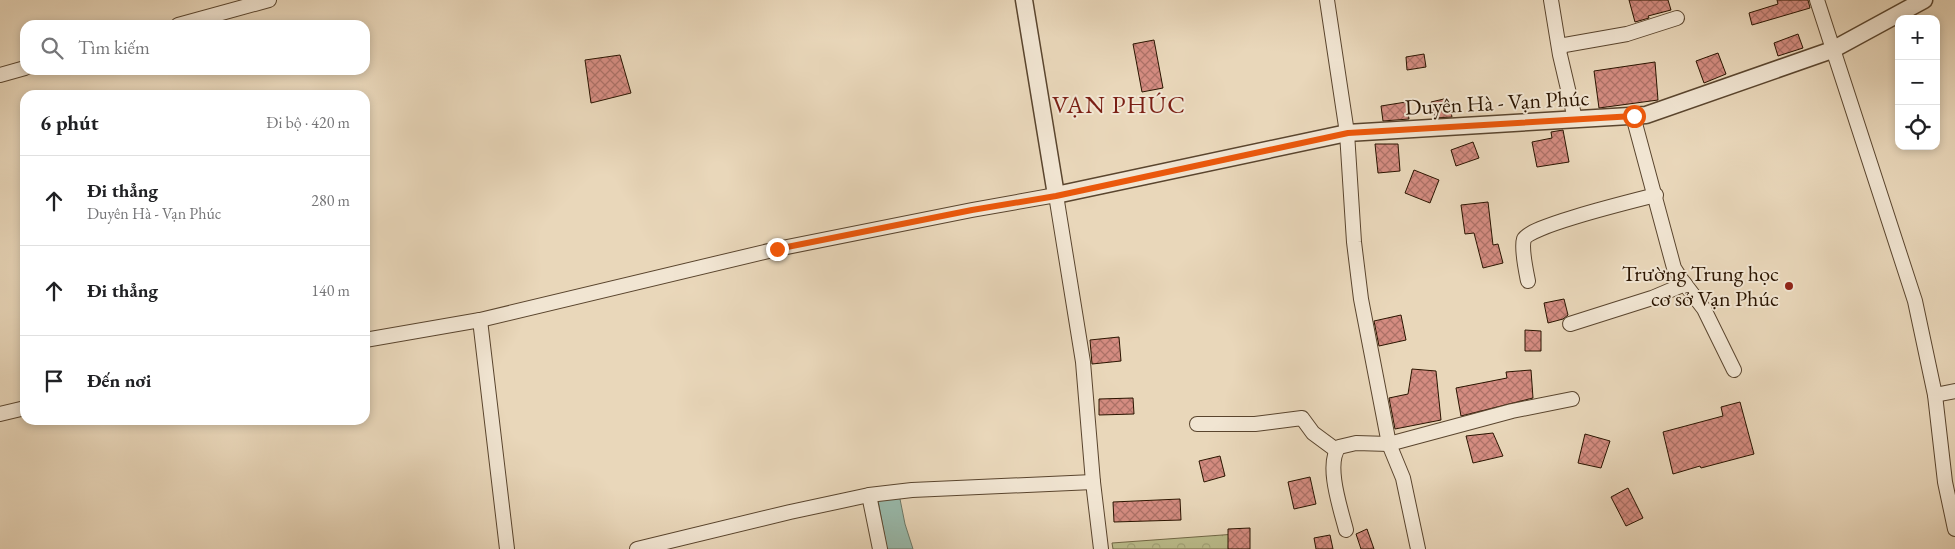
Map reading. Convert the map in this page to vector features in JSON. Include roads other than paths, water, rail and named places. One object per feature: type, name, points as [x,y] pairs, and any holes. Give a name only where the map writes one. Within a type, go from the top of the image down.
[{"type":"street","points":[[196,20],[269,0]]},
{"type":"street","points":[[1024,0],[1083,362],[1093,482],[1101,549]]},
{"type":"street","points":[[1327,0],[1348,133],[1354,242],[1361,300],[1389,444],[1403,478],[1418,549]]},
{"type":"street","points":[[1551,0],[1575,120]]},
{"type":"street","points":[[1817,0],[1915,301],[1935,395],[1945,482],[1955,529]]},
{"type":"street","name":"Duyên Hà - Vạn Phúc","points":[[1056,196],[1348,133],[1646,115],[1832,50],[1924,0]]},
{"type":"street","points":[[1559,46],[1618,36],[1677,18]]},
{"type":"street","points":[[0,75],[20,69]]},
{"type":"street","points":[[1634,116],[1674,268],[1704,309],[1734,370]]},
{"type":"street","points":[[1528,281],[1524,241],[1529,234],[1557,222],[1656,195]]},
{"type":"street","points":[[370,339],[480,320],[777,249],[972,210],[1056,196]]},
{"type":"street","points":[[1570,324],[1652,298],[1685,284]]},
{"type":"street","points":[[480,320],[507,549]]},
{"type":"street","points":[[1935,395],[1955,391]]},
{"type":"street","points":[[1346,530],[1335,485],[1334,467],[1336,450],[1341,446],[1356,443],[1389,444],[1512,411],[1572,399]]},
{"type":"street","points":[[0,414],[20,409]]},
{"type":"street","points":[[1197,424],[1255,424],[1302,418],[1313,433],[1336,450]]},
{"type":"street","points":[[637,549],[790,512],[869,496],[912,490],[1093,482]]},
{"type":"street","points":[[869,496],[880,549]]},
{"type":"place","name":"Trường Trung học cơ sở Vạn Phúc","points":[[1789,286]]},
{"type":"district","name":"VẠN PHÚC","points":[[1119,104]]}]
